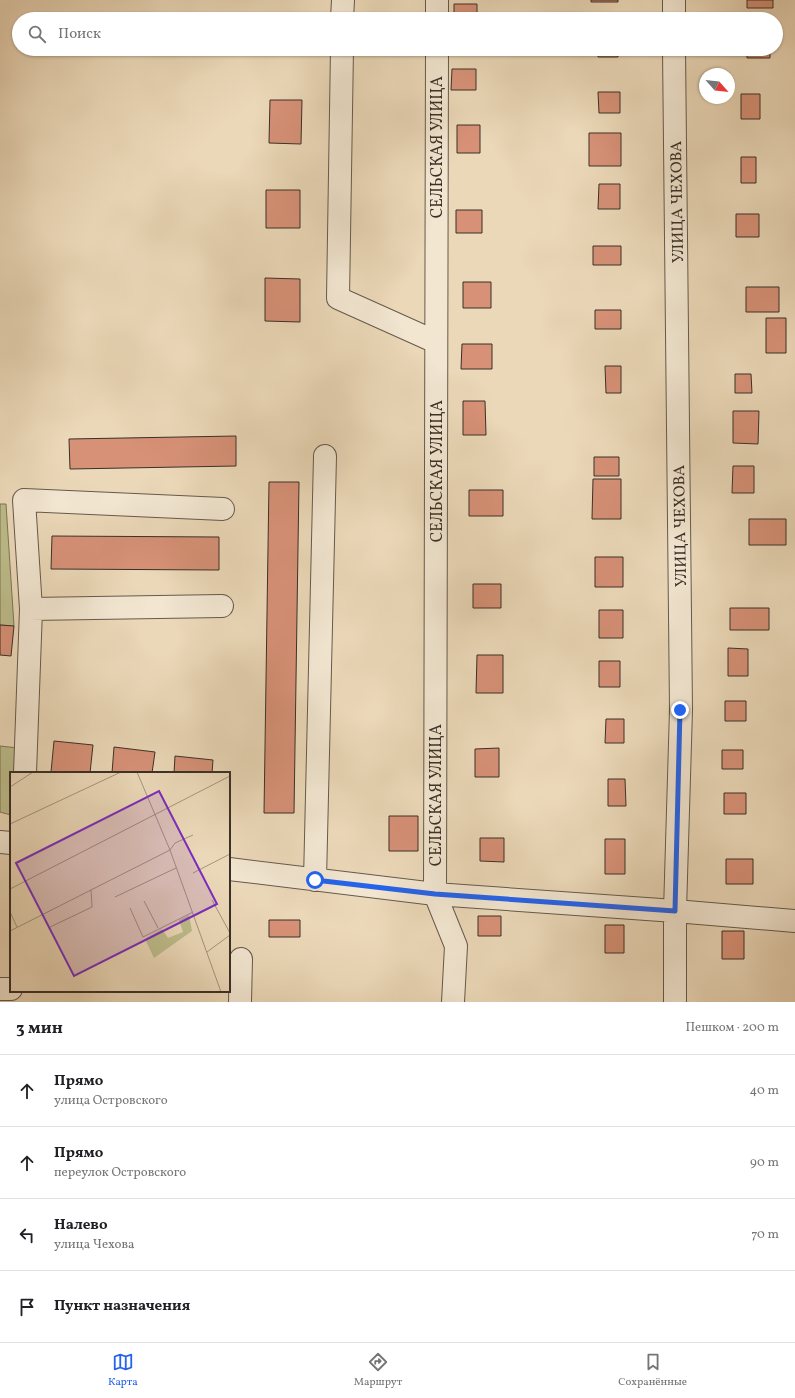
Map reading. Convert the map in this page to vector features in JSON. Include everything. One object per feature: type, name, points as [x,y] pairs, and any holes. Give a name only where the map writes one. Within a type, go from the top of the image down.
[{"type":"street","points":[[342,12],[343,0]]},
{"type":"street","points":[[437,0],[437,12]]},
{"type":"street","points":[[674,0],[674,12]]},
{"type":"street","points":[[342,56],[338,298],[436,342]]},
{"type":"street","name":"СЕЛЬСКАЯ УЛИЦА","points":[[435,894],[437,56]]},
{"type":"street","name":"УЛИЦА ЧЕХОВА","points":[[674,56],[680,710],[675,911],[675,1002]]},
{"type":"street","points":[[315,880],[325,456]]},
{"type":"street","points":[[25,772],[30,609],[24,500],[223,509]]},
{"type":"street","points":[[30,609],[222,606]]},
{"type":"street","points":[[0,842],[10,843]]},
{"type":"street","points":[[230,869],[435,894],[795,921]]},
{"type":"street","points":[[435,894],[456,946],[453,1002]]},
{"type":"street","points":[[240,959],[240,1002]]},
{"type":"green space","points":[[0,504],[6,504],[14,626],[0,625]]},
{"type":"green space","points":[[0,746],[18,748],[16,772],[10,772],[10,815],[0,812]]},
{"type":"building","points":[[591,0],[618,0],[618,2],[591,2]]},
{"type":"building","points":[[747,0],[773,0],[773,8],[747,8]]},
{"type":"building","points":[[454,4],[477,4],[477,12],[454,12]]},
{"type":"building","points":[[598,56],[618,56],[618,57]]},
{"type":"building","points":[[747,56],[770,56],[770,58],[747,58]]},
{"type":"building","points":[[452,69],[476,69],[476,90],[451,90]]},
{"type":"building","points":[[598,92],[620,92],[620,113],[599,113]]},
{"type":"building","points":[[741,94],[760,94],[760,119],[741,119]]},
{"type":"building","points":[[270,100],[302,100],[301,144],[269,143]]},
{"type":"building","points":[[457,125],[480,125],[480,153],[457,153]]},
{"type":"building","points":[[589,133],[621,133],[621,166],[589,166]]},
{"type":"building","points":[[741,157],[756,157],[756,183],[741,183]]},
{"type":"building","points":[[599,184],[620,184],[620,209],[598,209]]},
{"type":"building","points":[[266,190],[300,190],[300,228],[266,228]]},
{"type":"building","points":[[456,210],[482,210],[482,233],[456,233]]},
{"type":"building","points":[[736,214],[759,214],[759,237],[736,237]]},
{"type":"building","points":[[593,246],[621,246],[621,265],[593,265]]},
{"type":"building","points":[[265,278],[300,279],[300,322],[265,321]]},
{"type":"building","points":[[463,282],[491,282],[491,308],[463,308]]},
{"type":"building","points":[[746,287],[779,287],[779,312],[746,312]]},
{"type":"building","points":[[595,310],[621,310],[621,329],[595,329]]},
{"type":"building","points":[[766,318],[786,318],[786,353],[766,353]]},
{"type":"building","points":[[462,344],[492,344],[492,369],[461,369]]},
{"type":"building","points":[[605,366],[621,366],[621,393],[606,393]]},
{"type":"building","points":[[735,374],[751,374],[752,393],[735,393]]},
{"type":"building","points":[[463,401],[485,401],[486,435],[463,435]]},
{"type":"building","points":[[733,411],[759,411],[758,444],[733,443]]},
{"type":"building","points":[[236,436],[236,466],[70,469],[69,439]]},
{"type":"building","points":[[594,457],[619,457],[619,476],[594,476]]},
{"type":"building","points":[[733,466],[754,466],[754,493],[732,493]]},
{"type":"building","points":[[593,479],[621,479],[621,519],[592,519]]},
{"type":"building","points":[[269,482],[299,482],[294,813],[264,813]]},
{"type":"building","points":[[469,490],[503,490],[503,516],[469,516]]},
{"type":"building","points":[[749,519],[786,519],[786,545],[749,545]]},
{"type":"building","points":[[52,536],[219,537],[219,570],[51,569]]},
{"type":"building","points":[[595,557],[623,557],[623,587],[595,587]]},
{"type":"building","points":[[473,584],[501,584],[501,608],[473,608]]},
{"type":"building","points":[[730,608],[769,608],[769,630],[730,630]]},
{"type":"building","points":[[599,610],[623,610],[623,638],[599,638]]},
{"type":"building","points":[[0,625],[14,626],[11,656],[0,655]]},
{"type":"building","points":[[728,648],[748,649],[748,676],[728,676]]},
{"type":"building","points":[[477,655],[503,655],[503,693],[476,693]]},
{"type":"building","points":[[599,661],[620,661],[620,687],[599,687]]},
{"type":"building","points":[[725,701],[746,701],[746,721],[725,721]]},
{"type":"building","points":[[606,719],[624,719],[624,743],[605,743]]},
{"type":"building","points":[[54,741],[93,745],[90,772],[51,772]]},
{"type":"building","points":[[114,747],[155,752],[152,772],[112,772]]},
{"type":"building","points":[[499,748],[499,777],[475,777],[475,749]]},
{"type":"building","points":[[722,750],[743,750],[743,769],[722,769]]},
{"type":"building","points":[[175,756],[213,760],[212,772],[174,772]]},
{"type":"building","points":[[608,779],[625,779],[626,806],[608,806]]},
{"type":"building","points":[[724,793],[746,793],[746,814],[724,814]]},
{"type":"building","points":[[389,816],[418,816],[418,851],[389,851]]},
{"type":"building","points":[[480,838],[504,838],[504,862],[480,861]]},
{"type":"building","points":[[605,839],[625,839],[625,874],[605,874]]},
{"type":"building","points":[[726,859],[753,859],[753,884],[726,884]]},
{"type":"building","points":[[478,916],[501,916],[501,936],[478,936]]},
{"type":"building","points":[[269,920],[300,920],[300,937],[269,937]]},
{"type":"building","points":[[605,925],[624,925],[624,953],[605,953]]},
{"type":"building","points":[[722,931],[744,931],[744,959],[722,959]]},
{"type":"route","points":[[315,880],[435,894],[675,911],[680,710]]}]
